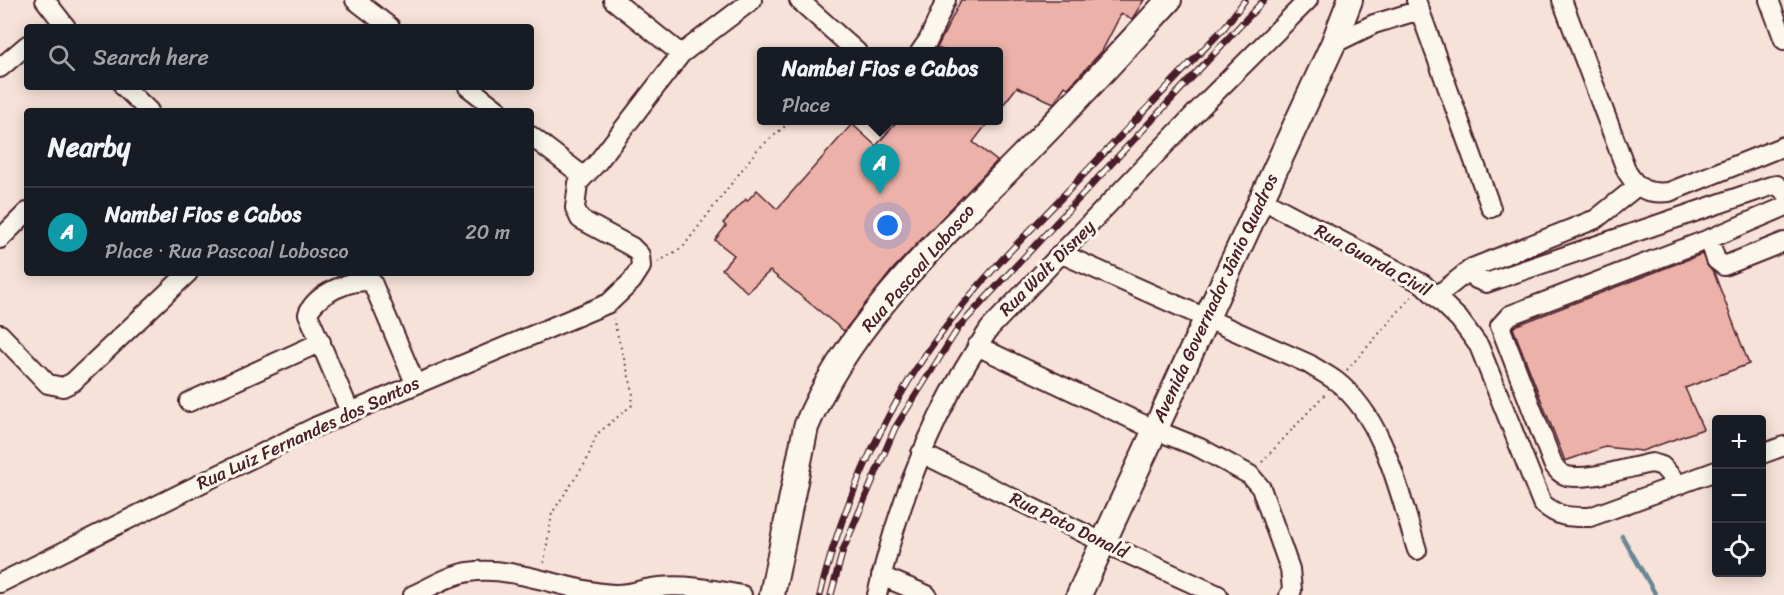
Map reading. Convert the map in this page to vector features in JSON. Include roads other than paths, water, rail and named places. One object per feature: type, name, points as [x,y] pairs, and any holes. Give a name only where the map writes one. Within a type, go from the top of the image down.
[{"type":"main road","name":"Rua Pascoal Lobosco","points":[[772,595],[806,427],[816,404],[851,346],[943,237],[1169,0]]},
{"type":"main road","name":"Avenida Governador Jânio Quadros","points":[[1078,595],[1333,44],[1350,0]]},
{"type":"street","points":[[45,0],[57,24]]},
{"type":"street","points":[[355,0],[386,24]]},
{"type":"street","points":[[614,0],[681,54]]},
{"type":"street","points":[[534,138],[583,176],[597,163],[681,54],[752,0]]},
{"type":"street","points":[[799,0],[852,47]]},
{"type":"street","points":[[923,47],[929,39],[945,0]]},
{"type":"street","name":"Rua Walt Disney","points":[[877,595],[911,476],[939,412],[977,346],[1000,315],[1308,0]]},
{"type":"street","points":[[1562,0],[1632,179],[1657,194],[1669,192],[1784,146]]},
{"type":"street","points":[[1769,0],[1784,40]]},
{"type":"street","points":[[1333,44],[1418,5],[1491,208]]},
{"type":"street","points":[[0,68],[24,48]]},
{"type":"street","points":[[126,90],[138,108]]},
{"type":"street","points":[[472,90],[495,108]]},
{"type":"street","name":"Rua Luiz Fernandes dos Santos","points":[[0,583],[178,493],[350,412],[615,298],[641,267],[640,255],[632,247],[580,219],[575,208],[578,183],[583,176]]},
{"type":"street","points":[[1437,296],[1472,268],[1596,219],[1632,179]]},
{"type":"street","points":[[1472,268],[1476,279],[1485,283],[1771,186],[1778,185],[1784,191]]},
{"type":"street","name":"Rua Guarda Civil","points":[[1261,199],[1423,284],[1460,319],[1479,346],[1542,503],[1554,513],[1568,517],[1590,517],[1679,484]]},
{"type":"street","points":[[1712,472],[1679,484],[1662,465],[1652,463],[1585,476],[1568,476],[1559,473],[1553,464],[1500,326],[1510,315],[1709,239],[1784,207]]},
{"type":"street","points":[[0,239],[24,215]]},
{"type":"street","points":[[1570,231],[1580,250]]},
{"type":"street","points":[[1709,239],[1716,260],[1724,266],[1784,242]]},
{"type":"street","points":[[1062,254],[1309,364],[1336,381],[1351,395],[1385,450],[1417,550]]},
{"type":"street","points":[[0,334],[48,384],[63,387],[73,382],[185,276]]},
{"type":"street","points":[[350,412],[308,314],[312,304],[321,297],[355,282],[364,280],[372,282],[415,383]]},
{"type":"street","points":[[189,402],[321,342]]},
{"type":"street","points":[[977,346],[1237,466],[1261,488],[1290,569],[1291,593]]},
{"type":"street","points":[[1766,452],[1784,446]]},
{"type":"street","name":"Rua Pato Donald","points":[[921,453],[1104,543],[1218,595]]},
{"type":"street","points":[[413,595],[447,587],[469,572],[490,572],[579,590],[635,594],[660,586],[689,587],[742,595]]},
{"type":"street","points":[[881,576],[927,595]]},
{"type":"waterway","points":[[1622,536],[1656,595]]},
{"type":"railway","points":[[820,595],[829,560],[855,487],[889,416],[928,350],[990,272],[1224,28],[1245,0]]},
{"type":"railway","points":[[831,595],[843,550],[895,428],[959,327],[1264,0]]},
{"type":"place","name":"Nambei Fios e Cabos","points":[[880,194]]}]
